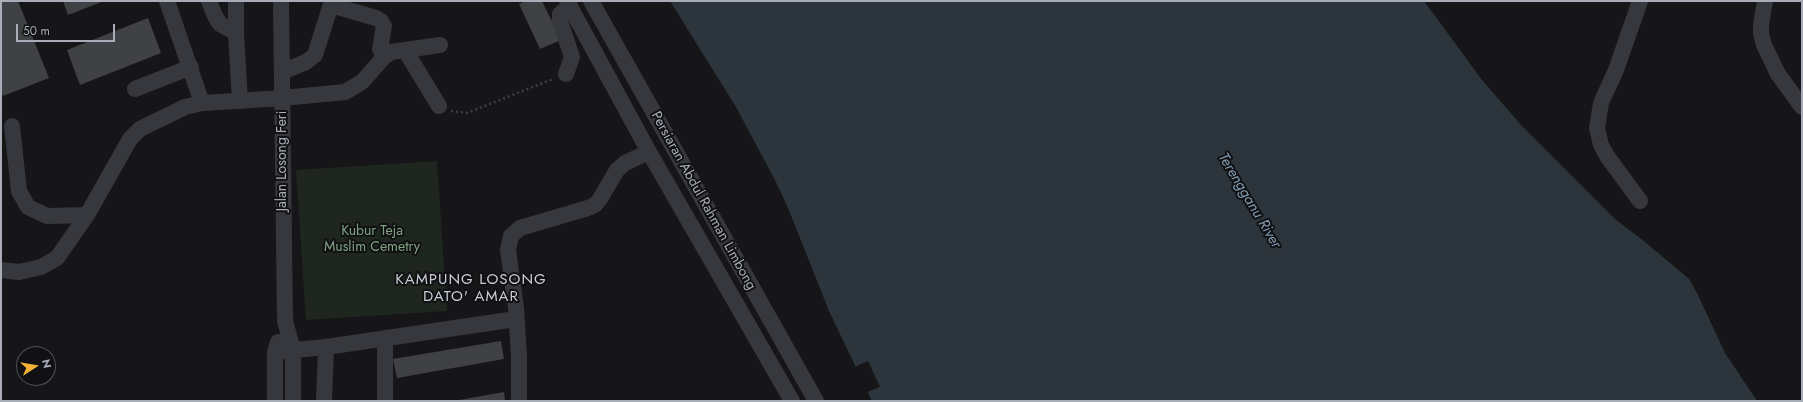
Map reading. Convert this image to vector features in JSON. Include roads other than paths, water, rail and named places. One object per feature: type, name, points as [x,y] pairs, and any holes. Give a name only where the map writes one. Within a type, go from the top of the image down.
[{"type":"street","points":[[167,1],[191,67],[202,103]]},
{"type":"street","points":[[209,1],[220,24],[236,33]]},
{"type":"street","points":[[236,1],[236,33],[240,101]]},
{"type":"street","name":"Jalan Losong Feri","points":[[281,1],[285,321],[293,350],[293,401]]},
{"type":"street","name":"Persiaran Abdul Rahman Limbong","points":[[590,1],[816,401]]},
{"type":"street","points":[[1640,1],[1616,70],[1601,103],[1597,128],[1601,145],[1607,156],[1640,201]]},
{"type":"street","points":[[1766,1],[1763,9],[1760,34],[1778,74],[1802,107]]},
{"type":"street","points":[[282,72],[306,62],[315,55],[332,3],[381,21],[384,26],[380,49],[384,57]]},
{"type":"street","points":[[566,74],[572,57],[560,22],[560,14],[569,4]]},
{"type":"street","name":"Persiaran Abdul Rahman Limbong","points":[[569,4],[649,152],[792,401]]},
{"type":"street","points":[[1,270],[19,272],[42,268],[57,258],[87,215],[130,140],[140,128],[186,108],[202,103],[283,98],[345,92],[362,82],[384,57],[391,52],[440,45]]},
{"type":"street","points":[[405,50],[439,106]]},
{"type":"street","points":[[135,89],[191,67]]},
{"type":"street","points":[[12,126],[19,191],[28,207],[47,216],[87,215]]},
{"type":"street","points":[[519,401],[519,358],[508,250],[511,236],[520,228],[595,205],[617,170],[625,163],[649,152]]},
{"type":"street","points":[[275,352],[326,347],[516,319]]},
{"type":"street","name":"Jalan Losong Feri","points":[[275,401],[275,352],[285,321]]},
{"type":"street","points":[[385,338],[385,401]]},
{"type":"street","points":[[324,401],[326,347]]},
{"type":"water","name":"Terengganu River","points":[[670,1],[1424,1],[1482,80],[1522,126],[1615,219],[1689,279],[1725,353],[1757,401],[872,401],[829,311],[788,208],[776,182],[736,107]]},
{"type":"district","name":"KAMPUNG LOSONG DATO' AMAR","points":[[471,288]]},
{"type":"park label","name":"Kubur Teja Muslim Cemetry","points":[[372,240]]}]
